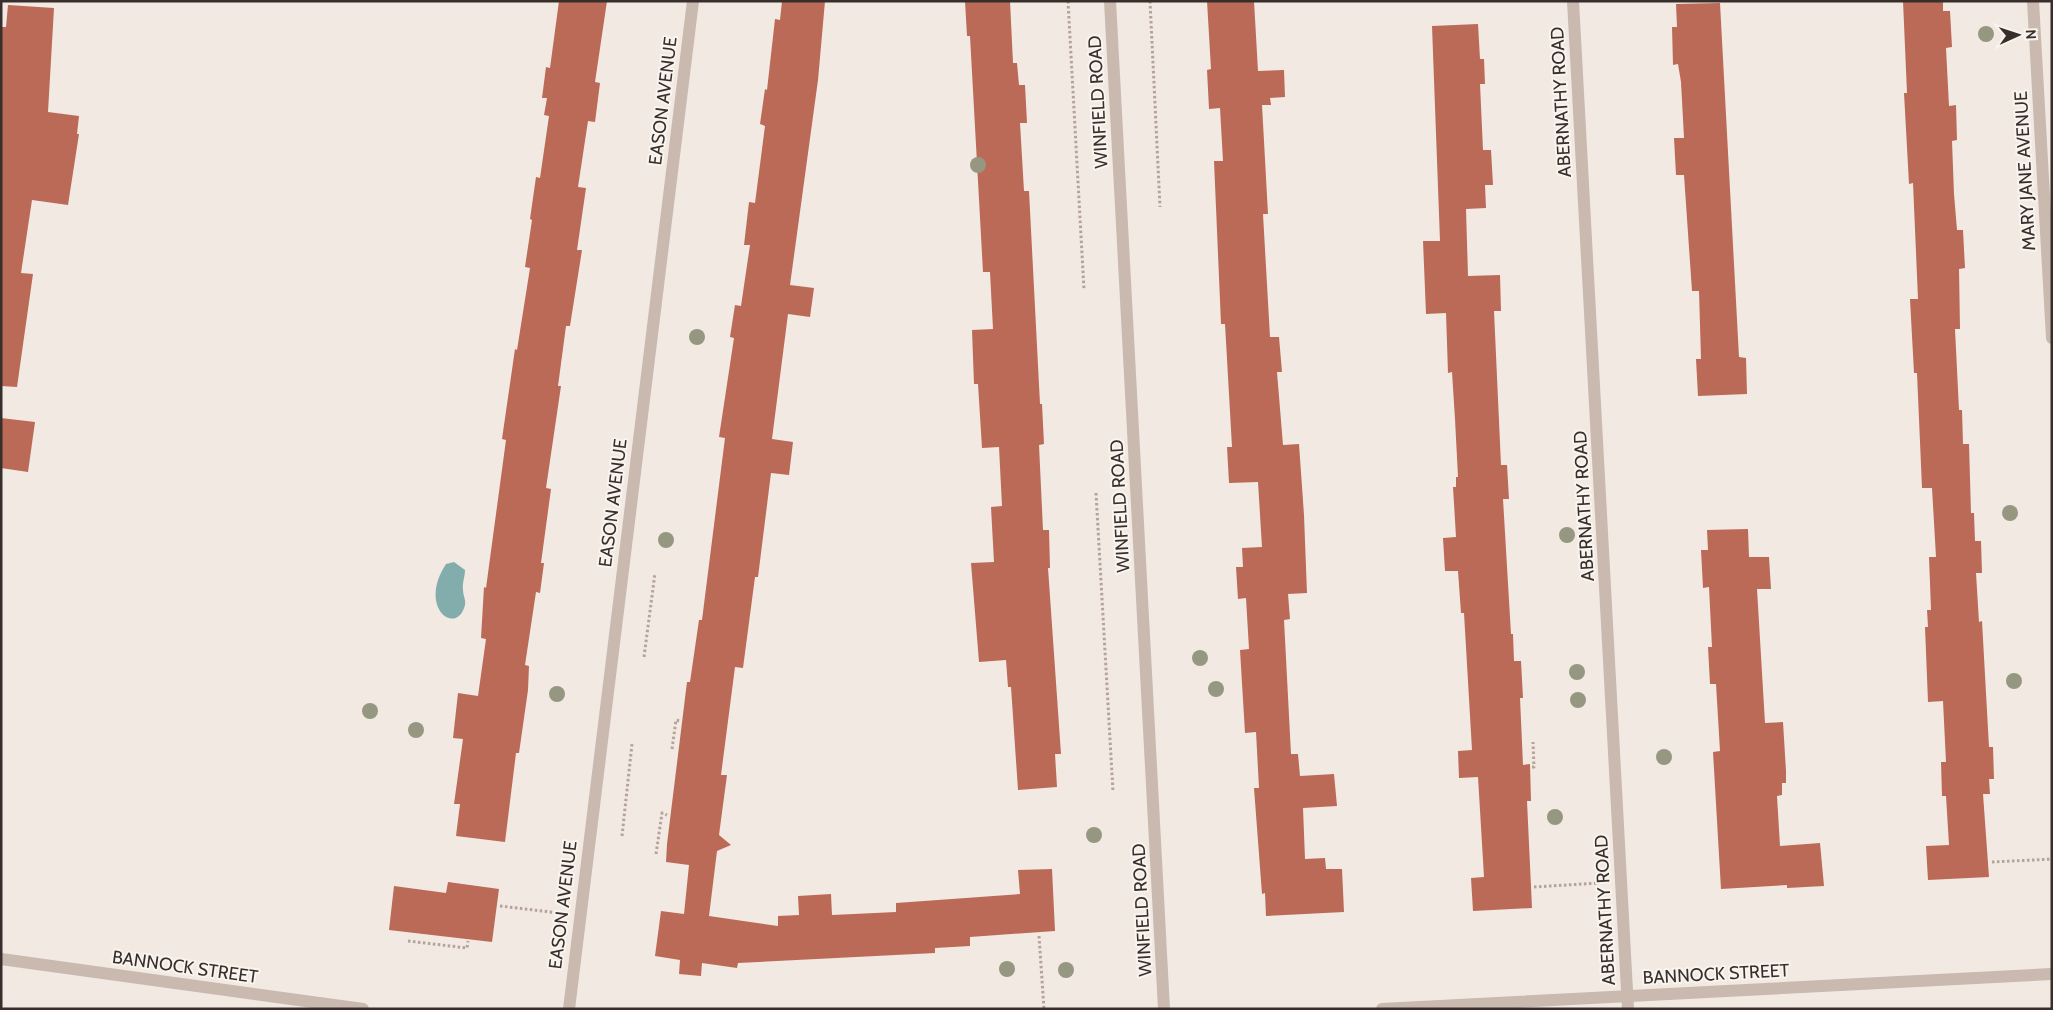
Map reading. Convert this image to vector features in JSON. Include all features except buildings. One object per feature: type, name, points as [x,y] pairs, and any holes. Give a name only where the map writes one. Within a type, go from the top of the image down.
[{"type":"street","name":"EASON AVENUE","points":[[569,1009],[692,1]]},
{"type":"street","name":"WINFIELD ROAD","points":[[1110,1],[1164,1009]]},
{"type":"street","name":"ABERNATHY ROAD","points":[[1573,1],[1627,1002]]},
{"type":"street","name":"MARY JANE AVENUE","points":[[2033,1],[2052,338]]},
{"type":"street","name":"BANNOCK STREET","points":[[1,959],[363,1009]]},
{"type":"street","name":"BANNOCK STREET","points":[[1382,1009],[1627,1002],[2052,974]]},
{"type":"path","points":[[1068,1],[1084,290]]},
{"type":"path","points":[[1150,1],[1160,207]]},
{"type":"path","points":[[1096,493],[1113,792]]},
{"type":"path","points":[[644,657],[655,573]]},
{"type":"path","points":[[672,748],[676,720],[680,721]]},
{"type":"path","points":[[1532,767],[1534,767],[1533,742]]},
{"type":"path","points":[[622,836],[632,744]]},
{"type":"path","points":[[656,854],[662,813],[667,815]]},
{"type":"path","points":[[1992,862],[2052,859]]},
{"type":"path","points":[[1534,887],[1622,882]]},
{"type":"path","points":[[500,906],[580,916]]},
{"type":"path","points":[[1039,936],[1044,1009]]},
{"type":"path","points":[[408,941],[467,948],[468,941]]},
{"type":"water","points":[[454,562],[465,570],[463,592],[465,605],[461,614],[455,618],[448,618],[437,605],[436,593],[438,580],[446,564]]}]
